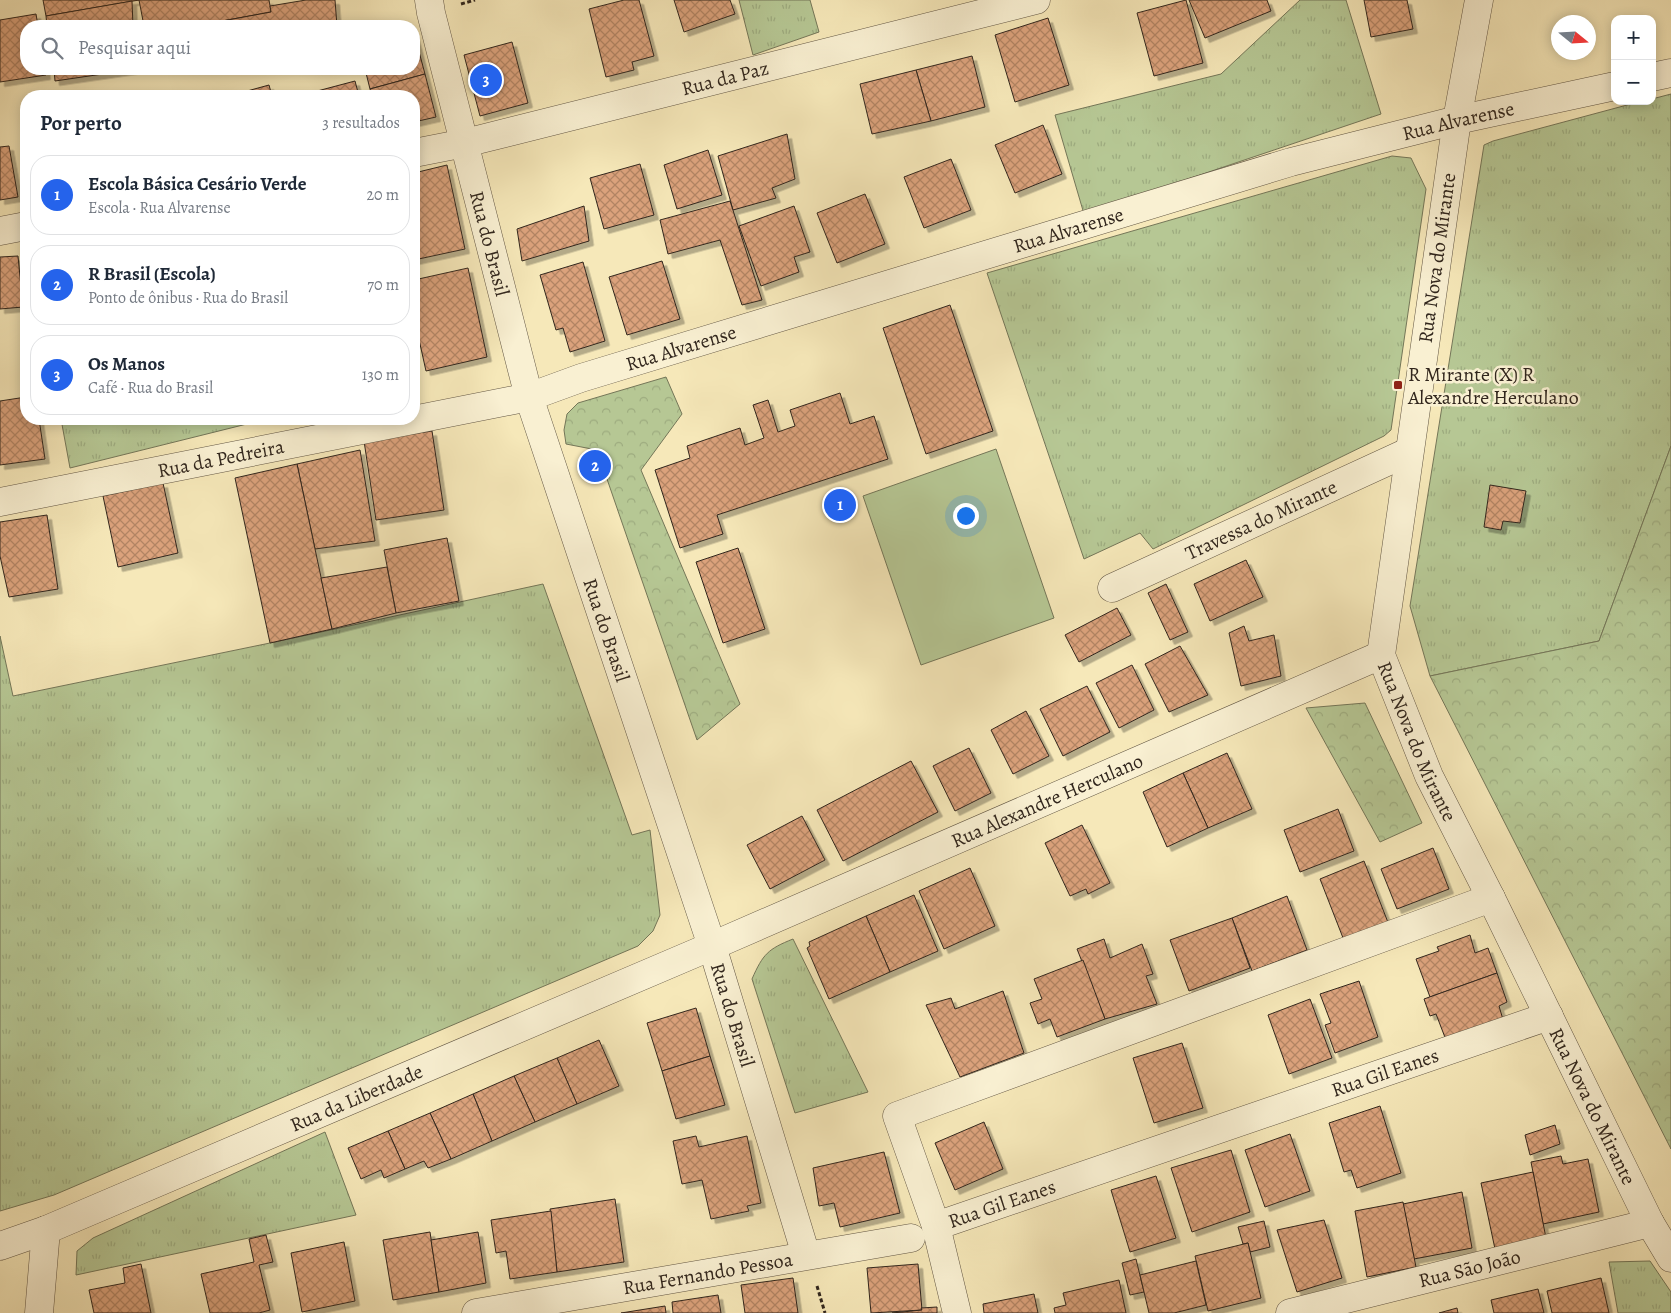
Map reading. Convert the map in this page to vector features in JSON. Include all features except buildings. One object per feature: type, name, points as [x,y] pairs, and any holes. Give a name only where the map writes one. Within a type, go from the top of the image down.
[{"type":"street","name":"Rua do Brasil","points":[[430,0],[431,13],[529,397],[712,946],[806,1255]]},
{"type":"street","name":"Rua da Paz","points":[[420,152],[465,144],[1036,0]]},
{"type":"street","name":"Rua Nova do Mirante","points":[[1479,0],[1457,120],[1408,452],[1381,655],[1429,776],[1491,898],[1650,1223],[1671,1258]]},
{"type":"street","points":[[1656,76],[1671,73]]},
{"type":"street","name":"Rua Alvarense","points":[[529,397],[600,372],[1291,162],[1457,120],[1611,87]]},
{"type":"street","points":[[0,231],[20,227]]},
{"type":"street","name":"Rua da Pedreira","points":[[420,419],[529,397]]},
{"type":"street","name":"Rua da Pedreira","points":[[0,502],[388,425]]},
{"type":"street","name":"Travessa do Mirante","points":[[1112,588],[1408,452]]},
{"type":"street","name":"Rua Alexandre Herculano","points":[[712,946],[1381,655]]},
{"type":"street","name":"Rua Gil Eanes","points":[[1491,898],[897,1116],[936,1226],[1549,1016]]},
{"type":"street","name":"Rua da Liberdade","points":[[0,1246],[46,1230],[712,946]]},
{"type":"street","name":"Rua São João","points":[[1290,1313],[1650,1223]]},
{"type":"street","points":[[936,1226],[957,1313]]},
{"type":"street","points":[[39,1313],[46,1230]]},
{"type":"street","name":"Rua Fernando Pessoa","points":[[476,1313],[911,1238]]},
{"type":"green space","points":[[739,0],[810,0],[819,32],[753,55]]},
{"type":"green space","points":[[1300,0],[1346,0],[1381,114],[1084,214],[1055,115],[1221,74]]},
{"type":"green space","points":[[1671,94],[1671,446],[1599,641],[1430,676],[1410,606],[1484,145],[1627,105],[1656,105],[1656,98]]},
{"type":"green space","points":[[1392,156],[1411,158],[1426,189],[1391,430],[1384,436],[1153,549],[1140,533],[1084,559],[987,273]]},
{"type":"green space","points":[[666,377],[682,414],[641,470],[740,704],[697,740],[597,450],[566,444],[564,430],[567,414],[578,403]]},
{"type":"green space","points":[[62,425],[243,425],[70,468]]},
{"type":"green space","points":[[1671,446],[1671,1149],[1430,676],[1599,641]]},
{"type":"green space","points":[[996,449],[1054,618],[921,665],[863,496]]},
{"type":"green space","points":[[543,584],[632,835],[650,830],[660,915],[653,931],[638,946],[54,1195],[0,1211],[0,636],[13,696]]},
{"type":"green space","points":[[1365,703],[1422,823],[1380,842],[1306,708]]},
{"type":"green space","points":[[793,939],[868,1092],[795,1113],[752,979],[767,953]]},
{"type":"green space","points":[[325,1132],[356,1215],[76,1275],[77,1251],[93,1238]]},
{"type":"green space","points":[[1650,1261],[1671,1292],[1671,1313],[1618,1313],[1609,1262]]},
{"type":"place","name":"Os Manos","points":[[486,80]]},
{"type":"place","name":"R Mirante (X) R Alexandre Herculano","points":[[1398,385]]},
{"type":"place","name":"R Brasil (Escola)","points":[[595,466]]},
{"type":"place","name":"Escola Básica Cesário Verde","points":[[840,505]]}]
